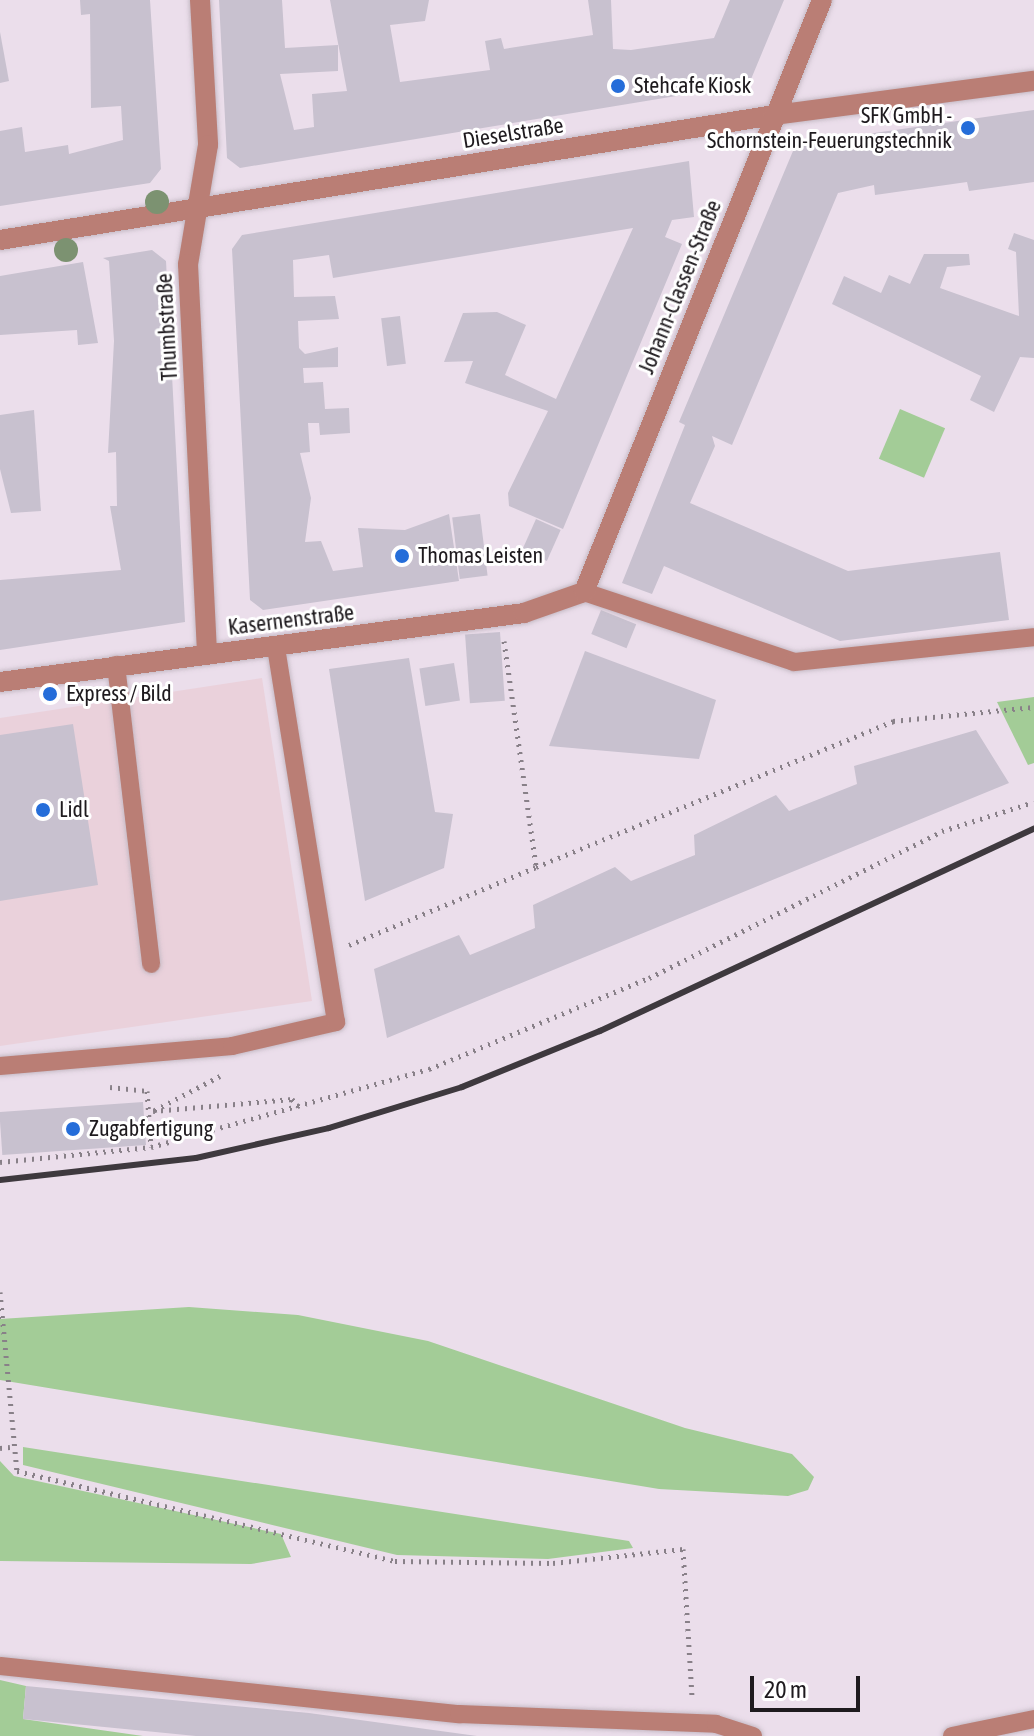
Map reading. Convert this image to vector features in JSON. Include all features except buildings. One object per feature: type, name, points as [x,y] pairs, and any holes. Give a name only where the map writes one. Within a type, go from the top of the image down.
[{"type":"street","name":"Thumbstraße","points":[[200,0],[208,145],[188,264],[207,654]]},
{"type":"street","name":"Johann-Classen-Straße","points":[[584,592],[822,0]]},
{"type":"street","name":"Dieselstraße","points":[[0,240],[774,115],[1034,81]]},
{"type":"street","name":"Kasernenstraße","points":[[0,682],[501,617],[584,592]]},
{"type":"lane","points":[[584,592],[794,662],[1034,637]]},
{"type":"lane","points":[[0,1066],[232,1046],[336,1022],[276,647]]},
{"type":"lane","points":[[116,665],[151,964]]},
{"type":"lane","points":[[0,1666],[459,1714],[693,1723],[753,1736]]},
{"type":"lane","points":[[952,1736],[1034,1719]]},
{"type":"path","points":[[501,617],[536,867]]},
{"type":"path","points":[[325,956],[893,721],[1034,707]]},
{"type":"path","points":[[0,1162],[151,1147],[301,1109],[429,1069],[634,984],[942,831],[1034,802]]},
{"type":"path","points":[[153,1111],[231,1071],[232,1046]]},
{"type":"path","points":[[147,1091],[153,1111],[151,1147]]},
{"type":"path","points":[[153,1111],[292,1099],[301,1109]]},
{"type":"path","points":[[0,1292],[10,1447],[17,1471],[395,1561],[553,1563],[683,1549],[693,1723]]},
{"type":"path","points":[[0,1448],[10,1447]]},
{"type":"shaded area","points":[[262,678],[312,1001],[0,1046],[0,718]]},
{"type":"green space","points":[[900,409],[945,428],[924,478],[879,459]]},
{"type":"green space","points":[[1034,697],[1034,763],[1028,765],[997,702]]},
{"type":"green space","points":[[189,1307],[298,1315],[428,1341],[685,1428],[792,1454],[814,1477],[808,1490],[788,1496],[659,1489],[0,1380],[0,1319]]},
{"type":"green space","points":[[23,1447],[629,1541],[633,1548],[548,1559],[397,1555],[23,1465]]},
{"type":"green space","points":[[0,1461],[14,1476],[281,1534],[291,1557],[251,1564],[0,1561]]},
{"type":"green space","points":[[0,1680],[26,1686],[23,1719],[143,1736],[0,1736]]},
{"type":"railway","points":[[0,1180],[196,1158],[329,1128],[462,1087],[600,1031],[1034,829]]},
{"type":"place","name":"Stehcafe Kiosk","points":[[618,86]]},
{"type":"place","name":"SFK GmbH - Schornstein-Feuerungstechnik","points":[[968,128]]},
{"type":"place","name":"Thomas Leisten","points":[[402,556]]},
{"type":"place","name":"Express / Bild","points":[[50,694]]},
{"type":"place","name":"Lidl","points":[[43,810]]},
{"type":"place","name":"Zugabfertigung","points":[[73,1129]]}]
